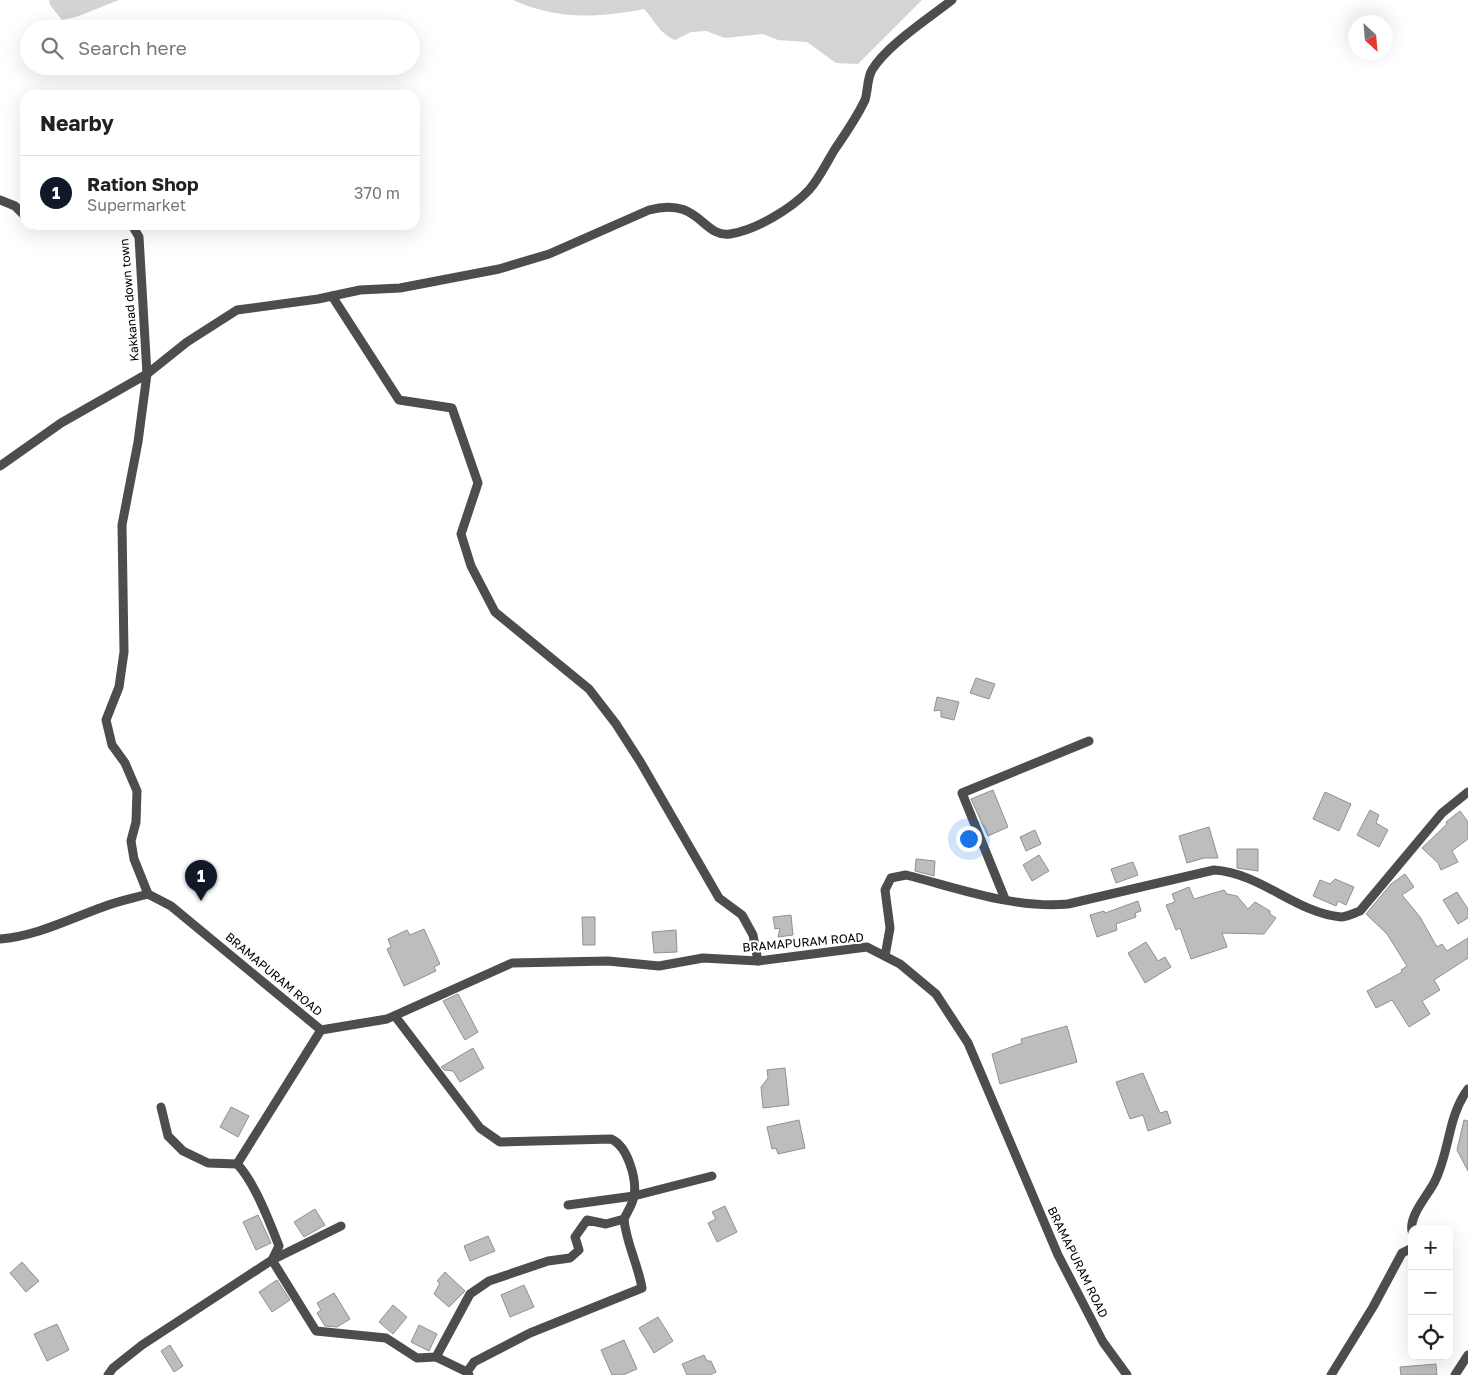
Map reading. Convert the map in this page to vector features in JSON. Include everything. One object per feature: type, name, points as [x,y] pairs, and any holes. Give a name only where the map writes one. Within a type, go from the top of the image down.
[{"type":"street","points":[[0,466],[61,423],[147,374],[187,342],[237,310],[360,290],[400,288],[499,269],[549,254],[648,210],[662,206],[684,208],[718,234],[731,234],[760,224],[790,207],[810,189],[851,125],[865,98],[871,71],[893,47],[952,0]]},
{"type":"street","points":[[0,200],[15,206],[20,211]]},
{"type":"street","name":"Kakkanad down town","points":[[134,230],[138,237],[147,374],[138,442],[122,525],[124,652],[118,687],[106,720],[112,745],[125,763],[137,790],[136,822],[131,842],[134,859],[148,894]]},
{"type":"street","points":[[332,296],[399,400],[452,408],[478,483],[461,534],[471,566],[495,612],[589,689],[616,724],[641,762],[719,898],[742,915],[753,934],[758,960]]},
{"type":"street","points":[[1005,899],[962,793],[1089,741]]},
{"type":"street","points":[[885,956],[890,928],[886,890],[891,878],[906,875],[1005,899],[1053,905],[1068,904],[1214,870],[1232,871],[1312,908],[1343,917],[1360,911],[1442,813],[1468,792]]},
{"type":"street","points":[[0,940],[16,938],[42,930],[104,907],[148,894]]},
{"type":"street","name":"BRAMAPURAM ROAD","points":[[148,894],[171,906],[321,1030],[387,1019],[512,963],[608,962],[659,966],[703,958],[758,960],[867,947],[900,964],[936,994],[968,1043],[1058,1255],[1103,1342],[1127,1375]]},
{"type":"street","points":[[272,1260],[316,1331],[386,1338],[417,1358],[436,1357],[468,1374],[474,1362],[530,1333],[642,1288],[639,1270],[627,1238],[624,1219],[634,1196],[628,1156],[618,1142],[612,1139],[500,1142],[480,1128],[395,1016]]},
{"type":"street","points":[[237,1164],[321,1030]]},
{"type":"street","points":[[1411,1225],[1419,1208],[1435,1182],[1456,1109],[1468,1089]]},
{"type":"street","points":[[161,1107],[168,1136],[183,1151],[208,1163],[237,1164],[244,1171],[267,1216],[279,1246],[272,1260]]},
{"type":"street","points":[[568,1205],[634,1196],[712,1176]]},
{"type":"street","points":[[436,1357],[470,1294],[489,1281],[548,1261],[570,1258],[579,1250],[575,1237],[588,1220],[606,1224],[624,1219]]},
{"type":"street","points":[[108,1375],[113,1368],[142,1344],[272,1260],[341,1226]]},
{"type":"street","points":[[1331,1375],[1373,1307],[1402,1253],[1408,1250]]},
{"type":"street","points":[[1455,1375],[1468,1355]]},
{"type":"shaded area","points":[[49,0],[119,0],[76,17],[62,20],[50,5]]},
{"type":"shaded area","points":[[513,0],[922,0],[858,64],[836,63],[807,42],[778,40],[763,34],[725,38],[706,31],[691,32],[675,40],[661,31],[644,9],[610,14],[561,14],[545,11]]},
{"type":"building","points":[[976,678],[995,684],[989,699],[970,693]]},
{"type":"building","points":[[937,697],[959,702],[954,720],[941,717],[941,710],[934,711]]},
{"type":"building","points":[[993,790],[1008,827],[988,836],[971,799]]},
{"type":"building","points":[[1325,792],[1351,804],[1339,831],[1313,819]]},
{"type":"building","points":[[1370,810],[1379,815],[1376,823],[1388,830],[1379,847],[1357,835]]},
{"type":"building","points":[[1460,811],[1468,822],[1468,839],[1452,851],[1458,862],[1441,870],[1438,863],[1422,848],[1447,824],[1446,822]]},
{"type":"building","points":[[1209,827],[1218,858],[1204,858],[1187,863],[1179,836]]},
{"type":"building","points":[[1035,830],[1041,844],[1026,851],[1020,837]]},
{"type":"building","points":[[1237,849],[1258,849],[1258,871],[1237,868]]},
{"type":"building","points":[[1039,855],[1049,871],[1032,881],[1023,865]]},
{"type":"building","points":[[916,859],[935,861],[934,876],[915,871]]},
{"type":"building","points":[[1133,862],[1138,875],[1116,883],[1111,869]]},
{"type":"building","points":[[1405,874],[1414,887],[1402,895],[1420,917],[1437,947],[1442,944],[1447,951],[1468,938],[1468,958],[1434,980],[1440,990],[1422,1001],[1430,1014],[1409,1027],[1392,1000],[1376,1008],[1367,991],[1402,972],[1401,970],[1407,966],[1387,934],[1366,914],[1391,884]]},
{"type":"building","points":[[1335,879],[1354,887],[1346,905],[1338,901],[1336,906],[1313,896],[1320,880],[1330,884]]},
{"type":"building","points":[[1189,887],[1194,899],[1224,890],[1227,894],[1237,896],[1248,909],[1255,902],[1270,911],[1270,914],[1276,918],[1264,934],[1222,933],[1227,947],[1191,959],[1180,928],[1176,930],[1166,905],[1175,902],[1172,894]]},
{"type":"building","points":[[1457,892],[1468,909],[1468,918],[1458,924],[1443,900]]},
{"type":"building","points":[[1138,901],[1141,911],[1135,913],[1136,917],[1116,924],[1117,930],[1097,937],[1090,915],[1104,911],[1105,913]]},
{"type":"building","points":[[791,915],[793,935],[778,937],[780,928],[775,929],[773,917]]},
{"type":"building","points":[[582,917],[595,917],[595,945],[583,945]]},
{"type":"building","points":[[424,929],[440,964],[434,967],[436,971],[404,986],[387,949],[391,947],[388,939],[407,930],[410,935]]},
{"type":"building","points":[[676,930],[677,952],[654,953],[652,932]]},
{"type":"building","points":[[1146,942],[1158,961],[1165,957],[1171,967],[1145,983],[1128,953]]},
{"type":"building","points":[[458,994],[478,1032],[465,1040],[443,1001]]},
{"type":"building","points":[[1067,1026],[1077,1062],[1000,1084],[992,1054],[1022,1043],[1021,1039]]},
{"type":"building","points":[[473,1048],[484,1068],[460,1082],[453,1071],[444,1070],[441,1067]]},
{"type":"building","points":[[785,1068],[789,1105],[763,1108],[761,1087],[768,1078],[767,1070]]},
{"type":"building","points":[[1143,1073],[1160,1113],[1167,1111],[1171,1123],[1148,1131],[1143,1115],[1130,1119],[1116,1082]]},
{"type":"building","points":[[231,1107],[249,1116],[238,1137],[220,1127]]},
{"type":"building","points":[[799,1120],[805,1148],[778,1154],[776,1148],[772,1149],[767,1127]]},
{"type":"building","points":[[1464,1120],[1468,1121],[1468,1171],[1457,1150]]},
{"type":"building","points":[[725,1206],[737,1232],[717,1242],[708,1223],[716,1219],[712,1212]]},
{"type":"building","points":[[315,1209],[325,1225],[304,1237],[294,1222]]},
{"type":"building","points":[[258,1215],[271,1243],[256,1250],[243,1222]]},
{"type":"building","points":[[488,1236],[495,1251],[470,1261],[464,1246]]},
{"type":"building","points":[[22,1262],[39,1281],[26,1292],[10,1273]]},
{"type":"building","points":[[445,1272],[465,1291],[449,1307],[434,1294],[440,1283],[437,1281]]},
{"type":"building","points":[[277,1280],[290,1300],[272,1312],[259,1292]]},
{"type":"building","points":[[524,1285],[534,1307],[510,1317],[501,1295]]},
{"type":"building","points":[[334,1293],[350,1319],[337,1327],[325,1326],[317,1313],[321,1310],[317,1303]]},
{"type":"building","points":[[393,1305],[407,1317],[393,1334],[379,1322]]},
{"type":"building","points":[[658,1317],[673,1341],[654,1353],[639,1328]]},
{"type":"building","points":[[57,1324],[69,1350],[47,1361],[34,1334]]},
{"type":"building","points":[[419,1325],[437,1334],[429,1351],[411,1342]]},
{"type":"building","points":[[624,1340],[637,1369],[623,1375],[612,1375],[601,1350]]},
{"type":"building","points":[[170,1345],[183,1366],[174,1372],[161,1351]]},
{"type":"building","points":[[704,1355],[707,1361],[711,1361],[716,1372],[710,1375],[687,1375],[682,1364]]},
{"type":"building","points":[[1436,1364],[1437,1375],[1401,1375],[1400,1367]]},
{"type":"place","name":"Ration Shop","points":[[201,901]]}]
